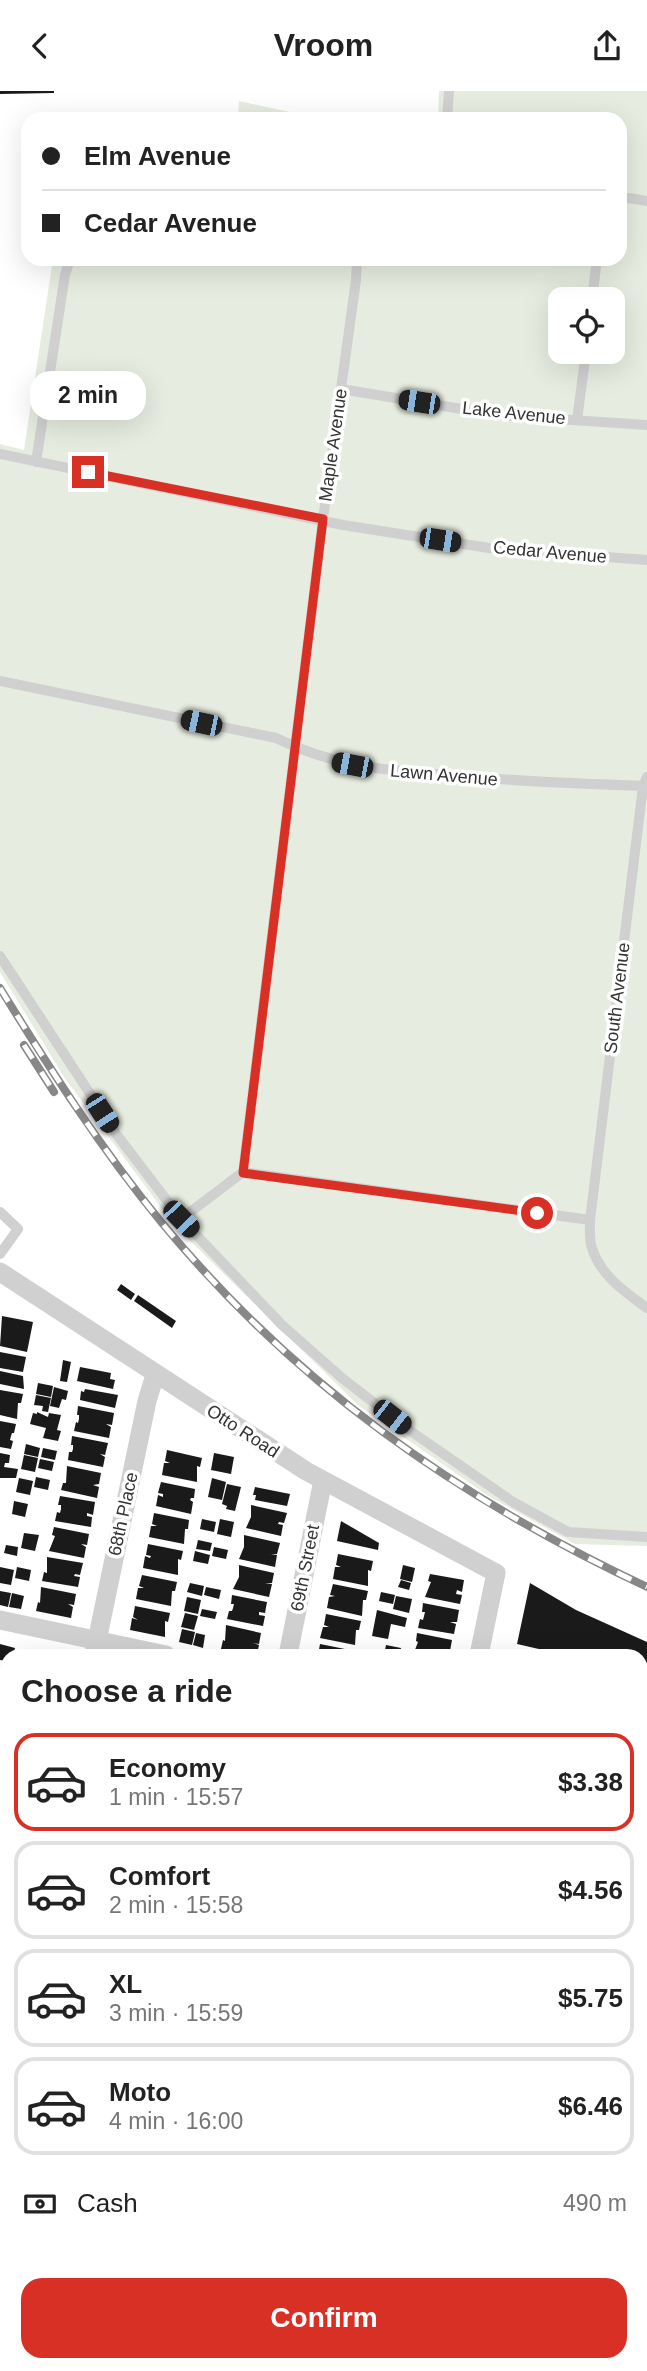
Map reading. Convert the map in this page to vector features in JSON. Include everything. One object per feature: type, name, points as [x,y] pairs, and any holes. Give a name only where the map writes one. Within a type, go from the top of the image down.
[{"type":"street","name":"Otto Road","points":[[0,1272],[323,1480],[496,1573],[480,1649]]},
{"type":"street","name":"68th Place","points":[[95,1648],[146,1401],[155,1374]]},
{"type":"street","name":"69th Street","points":[[289,1649],[323,1480]]},
{"type":"street","points":[[0,1620],[95,1648]]},
{"type":"lane","points":[[448,112],[449,91]]},
{"type":"lane","points":[[627,200],[647,201]]},
{"type":"lane","points":[[36,462],[68,266]]},
{"type":"lane","name":"Maple Avenue","points":[[243,1173],[357,266]]},
{"type":"lane","points":[[594,287],[596,266]]},
{"type":"lane","points":[[577,420],[584,364]]},
{"type":"lane","name":"Lake Avenue","points":[[341,389],[498,415],[647,425]]},
{"type":"lane","name":"Cedar Avenue","points":[[0,454],[343,525],[489,548],[647,560]]},
{"type":"lane","name":"Lawn Avenue","points":[[0,681],[276,738],[295,748],[333,761],[370,769],[504,780],[646,783]]},
{"type":"lane","name":"South Avenue","points":[[646,783],[590,1220],[591,1246],[599,1264],[618,1287],[647,1308]]},
{"type":"lane","points":[[0,956],[117,1135],[181,1219],[282,1325],[342,1378],[409,1430],[513,1501],[568,1532],[647,1537]]},
{"type":"lane","points":[[181,1219],[243,1173],[590,1220]]},
{"type":"lane","points":[[0,1212],[18,1230],[0,1254]]},
{"type":"shaded area","points":[[439,91],[647,91],[647,1546],[575,1544],[490,1497],[359,1406],[175,1226],[64,1077],[0,972],[0,444],[24,450],[52,266],[627,266],[627,112],[438,112]]},
{"type":"shaded area","points":[[239,101],[290,112],[238,112]]},
{"type":"building","points":[[0,91],[54,91],[54,93],[0,94]]},
{"type":"building","points":[[121,1284],[135,1294],[131,1300],[117,1290]]},
{"type":"building","points":[[138,1295],[176,1321],[172,1328],[134,1301]]},
{"type":"building","points":[[2,1316],[33,1322],[27,1352],[0,1346]]},
{"type":"building","points":[[0,1352],[26,1357],[23,1372],[0,1368]]},
{"type":"building","points":[[63,1360],[71,1362],[67,1382],[60,1381]]},
{"type":"building","points":[[80,1367],[111,1373],[110,1379],[115,1380],[113,1389],[77,1381]]},
{"type":"building","points":[[0,1371],[23,1376],[24,1389],[0,1384]]},
{"type":"building","points":[[38,1383],[53,1386],[51,1397],[36,1394]]},
{"type":"building","points":[[54,1387],[68,1391],[66,1400],[62,1399],[59,1408],[50,1406]]},
{"type":"building","points":[[85,1389],[118,1395],[115,1408],[80,1400],[81,1391],[84,1392]]},
{"type":"building","points":[[0,1390],[23,1394],[21,1403],[18,1403],[17,1419],[0,1415]]},
{"type":"building","points":[[36,1395],[51,1398],[48,1412],[42,1411],[43,1406],[34,1405]]},
{"type":"building","points":[[78,1406],[114,1413],[112,1425],[106,1424],[111,1427],[109,1438],[74,1431],[79,1419]]},
{"type":"building","points":[[33,1413],[48,1417],[49,1413],[61,1415],[57,1430],[61,1431],[58,1441],[43,1438],[46,1428],[30,1424]]},
{"type":"building","points":[[0,1421],[16,1424],[10,1440],[13,1441],[11,1449],[0,1447]]},
{"type":"building","points":[[72,1436],[108,1443],[105,1455],[100,1454],[105,1457],[103,1467],[68,1460],[69,1452],[73,1449]]},
{"type":"building","points":[[26,1444],[40,1448],[38,1457],[24,1454]]},
{"type":"building","points":[[43,1448],[57,1451],[55,1460],[41,1457]]},
{"type":"building","points":[[167,1450],[202,1458],[200,1467],[197,1466],[197,1482],[162,1475],[164,1463],[170,1463],[165,1461]]},
{"type":"building","points":[[0,1453],[10,1455],[9,1463],[5,1463],[4,1467],[18,1469],[16,1478],[0,1478]]},
{"type":"building","points":[[214,1453],[234,1457],[231,1474],[211,1470]]},
{"type":"building","points":[[24,1455],[38,1458],[35,1472],[21,1469]]},
{"type":"building","points":[[40,1459],[54,1462],[52,1471],[38,1468]]},
{"type":"building","points":[[67,1466],[101,1473],[99,1484],[93,1485],[99,1487],[97,1498],[61,1490],[63,1483],[66,1483]]},
{"type":"building","points":[[36,1477],[50,1480],[48,1490],[34,1487]]},
{"type":"building","points":[[19,1478],[33,1481],[30,1495],[16,1492]]},
{"type":"building","points":[[212,1478],[226,1482],[222,1500],[208,1497]]},
{"type":"building","points":[[161,1482],[195,1489],[194,1498],[190,1500],[193,1502],[191,1514],[156,1506],[158,1495],[163,1497],[163,1494],[158,1493]]},
{"type":"building","points":[[227,1484],[241,1487],[235,1511],[226,1509],[227,1506],[222,1504]]},
{"type":"building","points":[[255,1487],[290,1494],[287,1506],[255,1500]]},
{"type":"building","points":[[60,1496],[95,1502],[93,1515],[87,1513],[87,1516],[92,1517],[91,1527],[55,1521],[57,1512],[60,1513],[61,1509],[61,1505],[58,1505]]},
{"type":"building","points":[[14,1501],[28,1504],[25,1517],[12,1514]]},
{"type":"building","points":[[251,1505],[287,1513],[284,1523],[278,1524],[283,1525],[281,1536],[246,1528],[251,1517]]},
{"type":"building","points":[[154,1513],[189,1520],[184,1544],[149,1537],[151,1526],[157,1526],[152,1524]]},
{"type":"building","points":[[202,1519],[216,1522],[214,1532],[200,1529]]},
{"type":"building","points":[[220,1519],[234,1522],[231,1537],[217,1534]]},
{"type":"building","points":[[341,1521],[379,1543],[378,1550],[337,1541]]},
{"type":"building","points":[[54,1527],[89,1534],[87,1545],[81,1544],[86,1547],[84,1558],[49,1551],[55,1536],[52,1535]]},
{"type":"building","points":[[24,1533],[39,1535],[35,1551],[21,1548]]},
{"type":"building","points":[[244,1535],[280,1543],[277,1554],[271,1554],[277,1555],[275,1567],[239,1559],[244,1547]]},
{"type":"building","points":[[198,1540],[212,1543],[210,1551],[196,1549]]},
{"type":"building","points":[[148,1544],[183,1551],[181,1560],[178,1559],[178,1575],[143,1568],[145,1556],[151,1556],[146,1555]]},
{"type":"building","points":[[6,1545],[18,1547],[17,1556],[4,1553]]},
{"type":"building","points":[[214,1547],[228,1550],[226,1559],[212,1556]]},
{"type":"building","points":[[195,1551],[210,1555],[208,1564],[193,1561]]},
{"type":"building","points":[[338,1554],[373,1561],[371,1571],[368,1570],[368,1586],[333,1579],[335,1567],[341,1567],[336,1565]]},
{"type":"building","points":[[47,1557],[83,1563],[80,1575],[74,1576],[80,1577],[78,1587],[42,1581],[44,1572],[47,1573]]},
{"type":"building","points":[[239,1565],[274,1573],[272,1583],[265,1583],[272,1584],[269,1597],[233,1589],[239,1577]]},
{"type":"building","points":[[403,1565],[415,1568],[412,1582],[400,1579]]},
{"type":"building","points":[[0,1567],[14,1570],[11,1585],[0,1583]]},
{"type":"building","points":[[17,1567],[31,1570],[29,1581],[15,1578]]},
{"type":"building","points":[[430,1574],[464,1580],[462,1592],[457,1590],[456,1594],[462,1595],[460,1604],[425,1597],[431,1582],[428,1581]]},
{"type":"building","points":[[142,1575],[177,1582],[175,1591],[172,1591],[171,1606],[136,1599],[138,1588],[144,1588],[139,1586]]},
{"type":"building","points":[[401,1580],[411,1583],[409,1590],[398,1587]]},
{"type":"building","points":[[190,1583],[204,1586],[202,1596],[187,1592]]},
{"type":"building","points":[[530,1583],[576,1610],[647,1642],[647,1649],[539,1649],[517,1644]]},
{"type":"building","points":[[333,1584],[368,1591],[366,1600],[363,1600],[362,1616],[327,1608],[329,1597],[335,1596],[330,1595]]},
{"type":"building","points":[[41,1587],[76,1594],[74,1605],[68,1604],[73,1607],[71,1618],[36,1611],[38,1602],[40,1603]]},
{"type":"building","points":[[206,1587],[221,1590],[219,1599],[204,1595]]},
{"type":"building","points":[[0,1591],[11,1593],[8,1607],[0,1605]]},
{"type":"building","points":[[381,1592],[395,1595],[393,1604],[379,1601]]},
{"type":"building","points":[[12,1593],[24,1596],[21,1609],[9,1607]]},
{"type":"building","points":[[232,1595],[267,1602],[265,1613],[259,1612],[259,1615],[265,1616],[263,1626],[227,1619],[234,1604],[231,1604]]},
{"type":"building","points":[[396,1596],[412,1599],[409,1613],[393,1609]]},
{"type":"building","points":[[187,1597],[201,1600],[198,1614],[184,1611]]},
{"type":"building","points":[[423,1603],[459,1610],[457,1622],[450,1622],[456,1624],[454,1634],[418,1628],[425,1612],[422,1612]]},
{"type":"building","points":[[135,1606],[170,1613],[168,1622],[165,1621],[165,1637],[130,1630],[132,1618],[138,1620],[133,1617]]},
{"type":"building","points":[[202,1609],[217,1612],[215,1619],[200,1616]]},
{"type":"building","points":[[377,1610],[407,1618],[405,1627],[391,1624],[388,1639],[372,1636]]},
{"type":"building","points":[[185,1613],[198,1616],[194,1630],[181,1627]]},
{"type":"building","points":[[326,1614],[361,1621],[359,1630],[356,1630],[355,1645],[320,1638],[323,1627],[329,1627],[324,1625]]},
{"type":"building","points":[[226,1625],[261,1633],[259,1644],[253,1643],[259,1645],[258,1649],[221,1649],[223,1640],[225,1641]]},
{"type":"building","points":[[182,1629],[195,1632],[192,1645],[179,1642]]},
{"type":"building","points":[[196,1633],[205,1635],[203,1648],[193,1645]]},
{"type":"building","points":[[417,1633],[452,1640],[450,1649],[415,1649]]},
{"type":"building","points":[[0,1644],[15,1648],[15,1649],[0,1649]]},
{"type":"building","points":[[320,1644],[345,1649],[319,1649]]},
{"type":"building","points":[[386,1645],[401,1648],[401,1649],[385,1649]]},
{"type":"railway","points":[[0,988],[77,1108],[140,1195],[214,1282],[268,1336],[324,1386],[445,1475],[510,1515],[647,1587]]},
{"type":"railway","points":[[24,1045],[54,1092]]},
{"type":"route","points":[[88,472],[323,519],[243,1173],[537,1213]]}]
